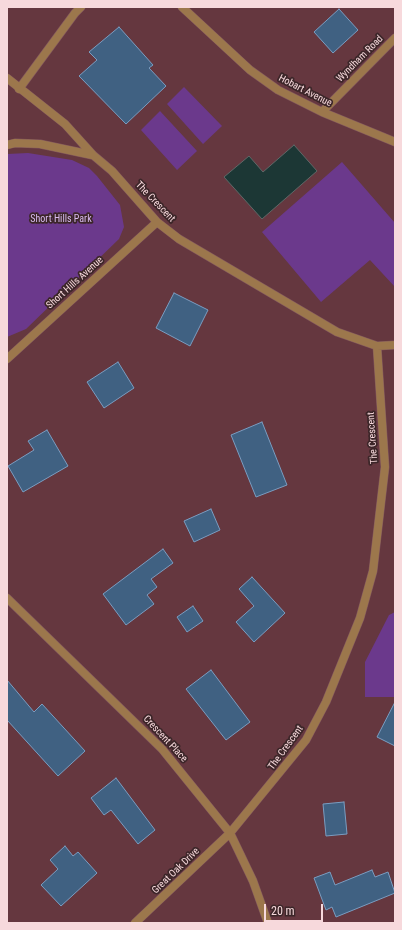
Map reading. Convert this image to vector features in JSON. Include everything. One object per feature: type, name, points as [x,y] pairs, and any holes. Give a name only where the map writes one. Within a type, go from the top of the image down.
[{"type":"street","points":[[19,89],[75,13],[82,7]]},
{"type":"street","name":"Hobart Avenue","points":[[182,7],[250,70],[278,90],[322,112],[395,142]]},
{"type":"street","name":"Wyndham Road","points":[[322,112],[395,38]]},
{"type":"street","name":"The Crescent","points":[[7,78],[65,124],[93,156],[112,171],[157,222],[179,239],[337,332],[377,346],[385,467],[373,571],[360,618],[326,702],[306,740],[230,833]]},
{"type":"street","name":"The Crescent","points":[[7,145],[15,143],[40,144],[93,156]]},
{"type":"street","name":"Short Hills Avenue","points":[[7,359],[157,222]]},
{"type":"street","points":[[377,346],[395,345]]},
{"type":"street","points":[[7,349],[18,348]]},
{"type":"street","name":"Crescent Place","points":[[7,598],[162,749],[230,833],[253,881],[268,923]]},
{"type":"street","name":"Great Oak Drive","points":[[135,923],[230,833]]},
{"type":"green space","points":[[184,87],[222,126],[203,144],[167,104]]},
{"type":"green space","points":[[160,111],[197,151],[177,170],[141,130]]},
{"type":"green space","name":"Short Hills Park","points":[[28,153],[72,160],[89,168],[120,205],[124,227],[119,239],[26,329],[7,337],[7,154]]},
{"type":"green space","points":[[342,162],[395,223],[395,287],[370,260],[321,302],[262,232]]},
{"type":"green space","points":[[395,612],[395,697],[365,697],[365,662],[389,615]]},
{"type":"water","points":[[294,145],[317,171],[262,219],[224,177],[249,156],[263,172]]},
{"type":"building","points":[[339,9],[358,30],[333,53],[314,32]]},
{"type":"building","points":[[119,27],[153,65],[149,68],[166,86],[126,124],[79,76],[97,60],[89,52]]},
{"type":"building","points":[[174,293],[208,310],[190,346],[156,328]]},
{"type":"building","points":[[118,362],[134,388],[104,408],[87,382]]},
{"type":"building","points":[[262,422],[287,485],[256,497],[231,435]]},
{"type":"building","points":[[47,430],[68,466],[23,492],[8,466],[34,450],[28,441]]},
{"type":"building","points":[[211,509],[220,530],[194,542],[184,521]]},
{"type":"building","points":[[163,549],[173,563],[151,579],[157,587],[147,595],[154,604],[126,625],[103,594]]},
{"type":"building","points":[[252,577],[285,613],[254,642],[236,622],[254,606],[239,589]]},
{"type":"building","points":[[193,606],[203,621],[187,632],[177,617]]},
{"type":"building","points":[[211,670],[250,722],[226,740],[186,689]]},
{"type":"building","points":[[7,680],[34,712],[42,704],[85,751],[58,776],[7,720]]},
{"type":"building","points":[[395,702],[395,746],[377,737]]},
{"type":"building","points":[[116,778],[155,830],[138,844],[111,810],[104,815],[91,798]]},
{"type":"building","points":[[344,802],[347,834],[326,836],[323,804]]},
{"type":"building","points":[[65,846],[73,856],[78,852],[97,873],[61,906],[41,885],[58,869],[50,860]]},
{"type":"building","points":[[372,870],[375,877],[388,872],[395,893],[336,917],[332,907],[326,910],[314,878],[330,872],[335,885]]}]
